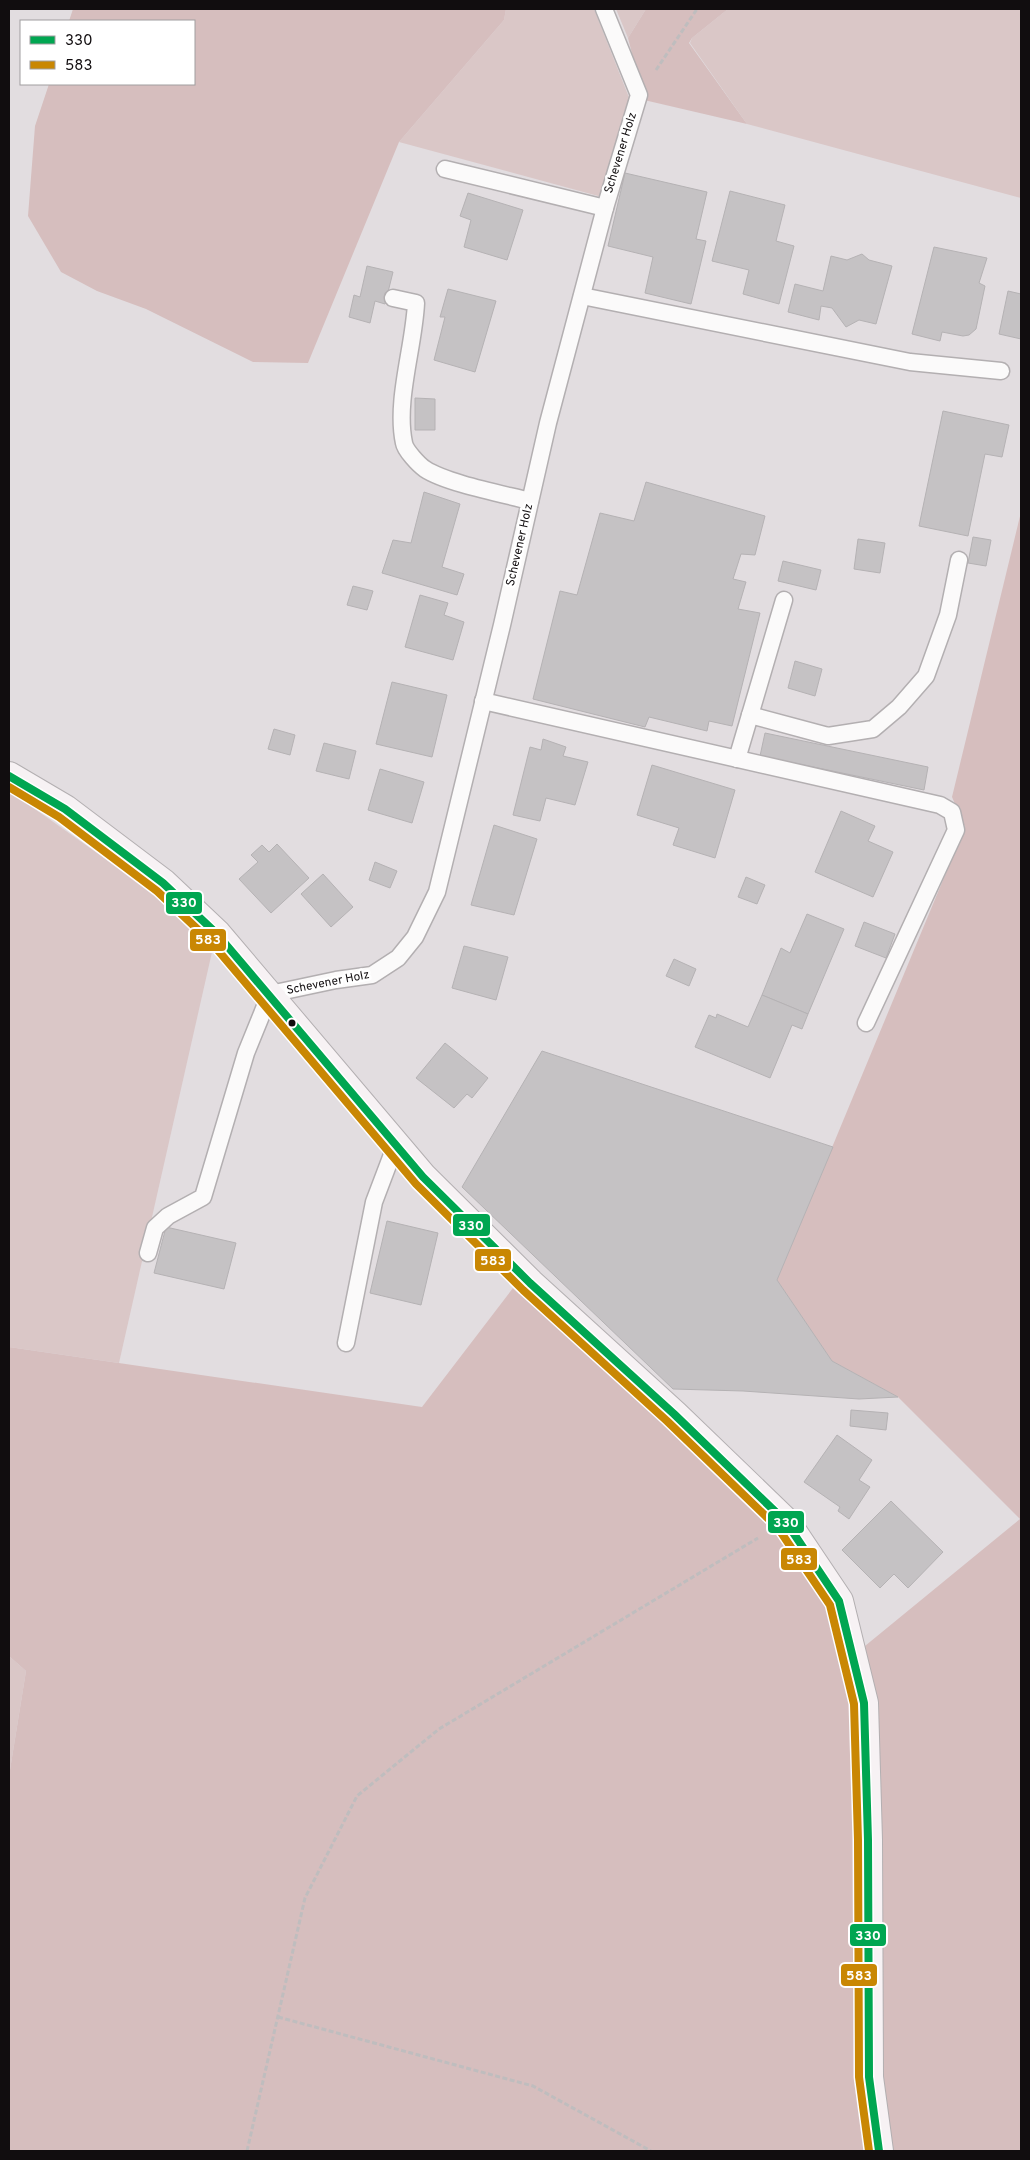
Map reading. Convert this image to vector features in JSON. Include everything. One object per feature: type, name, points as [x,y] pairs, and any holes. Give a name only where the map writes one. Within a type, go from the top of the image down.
[{"type":"main road","points":[[9,776],[65,809],[163,883],[217,934],[270,994],[423,1177],[530,1283],[674,1414],[786,1522],[839,1601],[864,1703],[868,1840],[870,2077],[879,2151]]},
{"type":"lane","points":[[604,9],[639,95]]},
{"type":"lane","name":"Schevener Holz","points":[[270,994],[336,980],[372,975],[398,958],[415,937],[437,892],[484,701],[548,423],[605,208],[639,95]]},
{"type":"lane","points":[[445,170],[605,208]]},
{"type":"lane","points":[[582,296],[910,362],[1001,371]]},
{"type":"lane","points":[[393,298],[416,303],[415,322],[401,411],[404,445],[424,469],[448,479],[530,501]]},
{"type":"lane","points":[[750,715],[828,736],[872,729],[899,707],[926,676],[948,614],[960,560]]},
{"type":"lane","points":[[737,759],[784,600]]},
{"type":"lane","points":[[484,701],[940,805],[952,812],[956,830],[866,1023]]},
{"type":"lane","points":[[148,1253],[155,1228],[168,1216],[203,1197],[246,1053],[270,994]]},
{"type":"lane","points":[[346,1343],[374,1202],[396,1144]]},
{"type":"path","name":"Schevener Holz","points":[[639,95],[697,9]]},
{"type":"path","points":[[247,2151],[305,1898],[357,1796],[439,1729],[786,1522]]},
{"type":"path","points":[[278,2017],[533,2086],[651,2151]]},
{"type":"shaded area","points":[[73,9],[506,9],[504,20],[399,142],[308,363],[253,362],[146,309],[97,291],[61,272],[28,216],[35,126],[49,85],[195,85],[195,20],[69,20]]},
{"type":"shaded area","points":[[506,9],[594,9],[630,100],[602,197],[399,142],[504,20]]},
{"type":"shaded area","points":[[616,9],[646,9],[628,38]]},
{"type":"shaded area","points":[[646,9],[728,9],[692,38],[689,43],[747,124],[644,100],[628,38]]},
{"type":"shaded area","points":[[728,9],[1021,9],[1021,198],[747,124],[690,43],[692,38]]},
{"type":"shaded area","points":[[1021,512],[1021,2151],[886,2151],[877,2073],[876,1704],[865,1646],[1020,1519],[898,1397],[832,1361],[777,1280],[965,827],[952,797]]},
{"type":"shaded area","points":[[9,792],[148,889],[212,952],[119,1363],[9,1347]]},
{"type":"shaded area","points":[[513,1288],[689,1442],[781,1534],[831,1609],[853,1709],[870,2151],[9,2151],[9,1776],[26,1671],[9,1656],[9,1347],[422,1407]]},
{"type":"shaded area","points":[[9,1656],[26,1671],[9,1776]]},
{"type":"building","points":[[625,173],[707,192],[696,239],[706,241],[691,304],[645,293],[653,257],[608,246]]},
{"type":"building","points":[[730,191],[785,205],[776,241],[794,246],[779,304],[743,294],[749,270],[712,261]]},
{"type":"building","points":[[468,193],[523,210],[507,260],[464,247],[471,220],[460,216]]},
{"type":"building","points":[[934,247],[987,258],[979,283],[985,286],[976,329],[969,335],[963,336],[942,332],[940,341],[912,334]]},
{"type":"building","points":[[862,254],[869,260],[892,266],[876,324],[859,320],[846,327],[832,308],[821,306],[819,320],[788,312],[795,284],[823,291],[831,256],[847,260]]},
{"type":"building","points":[[367,266],[393,272],[385,304],[375,301],[370,323],[349,317],[354,295],[360,297]]},
{"type":"building","points":[[448,289],[496,301],[475,372],[434,360],[445,317],[440,317]]},
{"type":"building","points":[[1008,291],[1021,294],[1021,339],[999,334]]},
{"type":"building","points":[[415,398],[435,399],[435,430],[415,430]]},
{"type":"building","points":[[943,411],[1009,425],[1002,457],[985,454],[968,536],[919,526]]},
{"type":"building","points":[[646,482],[765,516],[755,555],[741,554],[733,579],[746,582],[738,609],[760,613],[732,726],[709,721],[707,731],[649,717],[645,727],[533,699],[560,591],[577,595],[600,513],[634,521]]},
{"type":"building","points":[[424,492],[460,504],[442,567],[464,574],[457,595],[382,573],[393,540],[411,543]]},
{"type":"building","points":[[973,537],[991,540],[986,566],[968,563]]},
{"type":"building","points":[[858,539],[885,543],[880,573],[854,569]]},
{"type":"building","points":[[783,561],[821,570],[816,590],[778,581]]},
{"type":"building","points":[[353,586],[373,591],[367,610],[347,605]]},
{"type":"building","points":[[420,595],[448,603],[444,615],[464,622],[453,660],[405,647]]},
{"type":"building","points":[[795,661],[822,669],[815,696],[788,688]]},
{"type":"building","points":[[392,682],[447,695],[432,757],[376,744]]},
{"type":"building","points":[[274,729],[295,735],[290,755],[268,749]]},
{"type":"building","points":[[765,733],[928,767],[924,790],[760,756]]},
{"type":"building","points":[[543,739],[566,747],[563,756],[588,762],[575,805],[546,798],[540,821],[513,815],[530,747],[541,750]]},
{"type":"building","points":[[324,743],[356,751],[349,779],[316,771]]},
{"type":"building","points":[[652,765],[735,790],[715,858],[673,845],[679,828],[637,815]]},
{"type":"building","points":[[380,769],[424,782],[412,823],[368,810]]},
{"type":"building","points":[[841,811],[875,826],[868,841],[893,852],[873,897],[815,872]]},
{"type":"building","points":[[494,825],[537,839],[514,915],[471,905]]},
{"type":"building","points":[[277,844],[309,878],[271,913],[239,879],[258,862],[251,855],[262,845],[269,852]]},
{"type":"building","points":[[375,862],[397,871],[390,888],[369,880]]},
{"type":"building","points":[[323,874],[353,907],[331,927],[301,894]]},
{"type":"building","points":[[746,877],[765,885],[757,904],[738,897]]},
{"type":"building","points":[[807,914],[844,929],[808,1014],[762,995],[781,948],[790,953]]},
{"type":"building","points":[[864,922],[895,934],[886,958],[855,946]]},
{"type":"building","points":[[464,946],[508,957],[496,1000],[452,988]]},
{"type":"building","points":[[674,959],[696,969],[689,986],[666,976]]},
{"type":"building","points":[[762,995],[808,1014],[802,1029],[792,1025],[770,1078],[695,1047],[709,1015],[716,1018],[717,1014],[748,1027]]},
{"type":"building","points":[[445,1043],[488,1078],[472,1098],[467,1094],[454,1108],[416,1078]]},
{"type":"building","points":[[542,1051],[833,1147],[777,1280],[832,1361],[898,1397],[859,1399],[743,1391],[673,1389],[462,1187]]},
{"type":"building","points":[[387,1221],[438,1233],[421,1305],[370,1293]]},
{"type":"building","points":[[166,1227],[236,1243],[224,1289],[154,1273]]},
{"type":"building","points":[[851,1410],[888,1413],[886,1430],[850,1426]]},
{"type":"building","points":[[837,1435],[872,1460],[859,1480],[870,1487],[849,1519],[838,1511],[840,1507],[804,1482]]},
{"type":"building","points":[[891,1501],[943,1552],[908,1588],[894,1574],[880,1588],[842,1550]]},
{"type":"transit line","name":"330","points":[[9,776],[65,809],[163,883],[217,934],[423,1177],[530,1283],[674,1414],[786,1522],[839,1601],[864,1703],[868,1840],[869,2077],[879,2151]]},
{"type":"transit line","name":"583","points":[[9,787],[59,817],[157,891],[210,941],[416,1184],[523,1290],[667,1421],[778,1528],[830,1605],[854,1704],[858,1840],[859,2077],[869,2151]]}]
